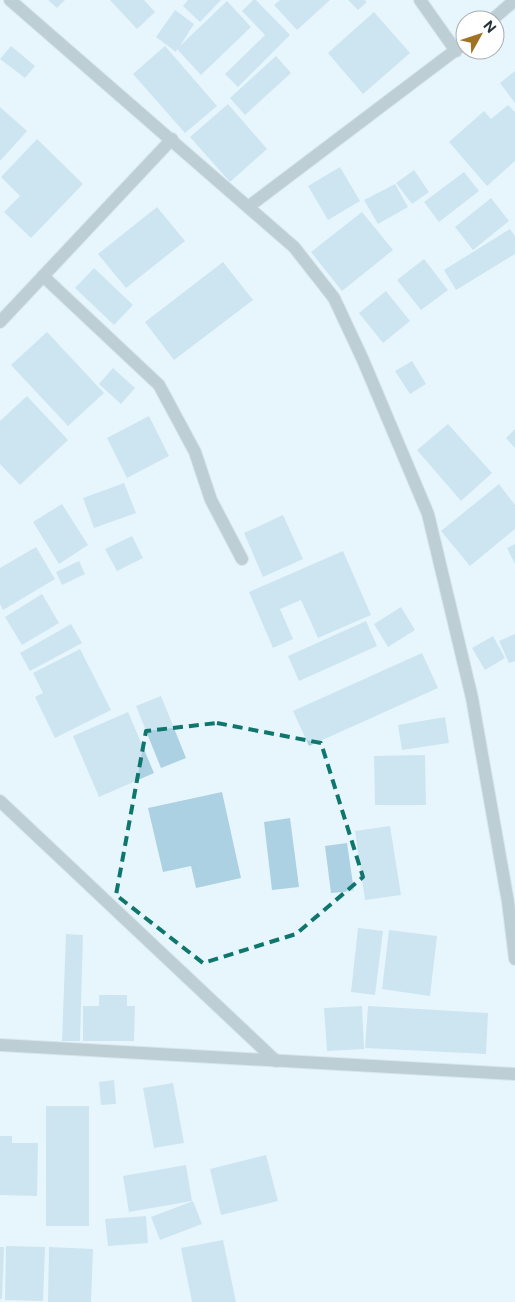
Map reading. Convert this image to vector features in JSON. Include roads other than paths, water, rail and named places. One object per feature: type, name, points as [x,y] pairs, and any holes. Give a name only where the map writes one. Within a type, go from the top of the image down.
[{"type":"street","points":[[10,0],[294,247],[334,298],[363,360],[428,514],[472,698],[508,902],[515,959]]},
{"type":"street","points":[[420,0],[455,40]]},
{"type":"street","points":[[504,10],[515,0]]},
{"type":"street","points":[[248,207],[455,52]]},
{"type":"street","points":[[0,322],[172,139]]},
{"type":"street","points":[[43,276],[159,385],[195,452],[211,500],[242,559]]},
{"type":"street","points":[[0,801],[276,1061]]},
{"type":"street","points":[[0,1045],[515,1074]]}]
